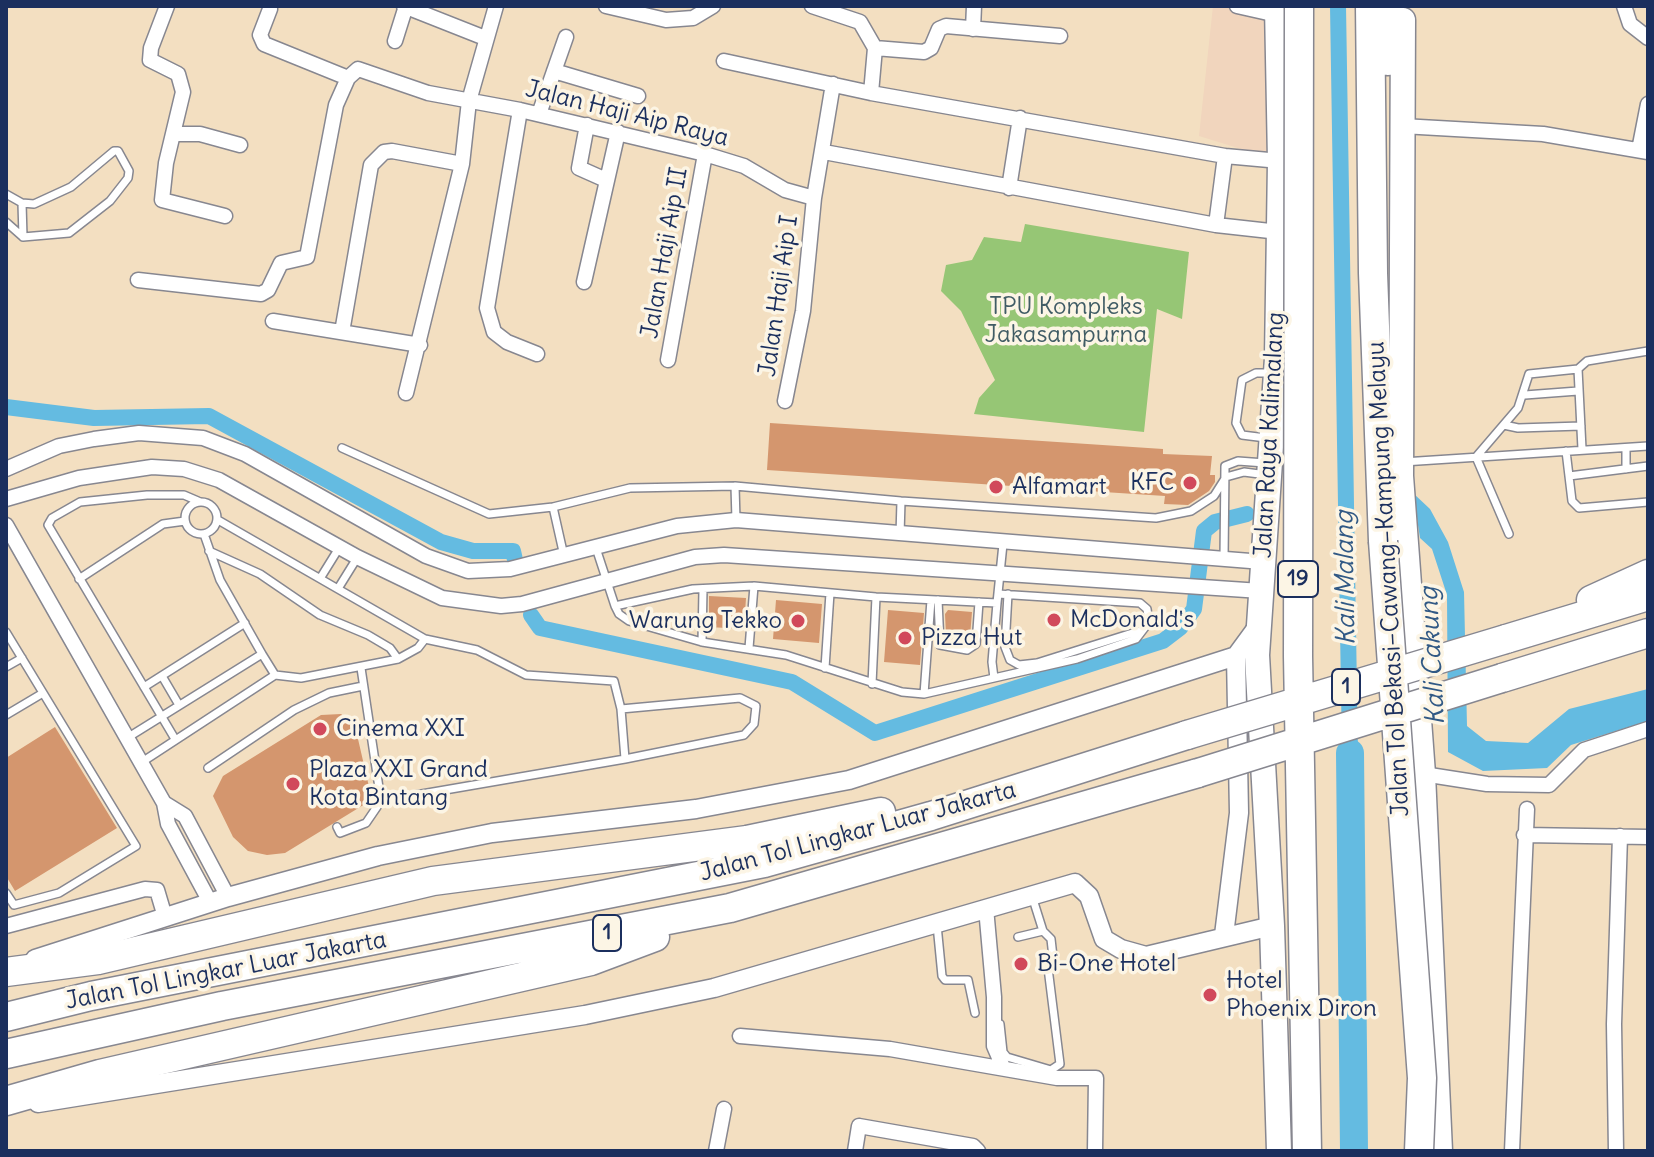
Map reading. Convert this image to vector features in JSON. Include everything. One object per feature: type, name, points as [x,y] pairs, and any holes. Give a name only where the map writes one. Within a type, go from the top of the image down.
[{"type":"highway","name":"Jalan Tol Bekasi–Cawang–Kampung Melayu","points":[[1370,6],[1373,273],[1383,541],[1422,1078],[1419,1151]]},
{"type":"highway","points":[[1373,273],[1390,6]]},
{"type":"highway","name":"19","points":[[1284,9],[1307,1151]]},
{"type":"highway","points":[[1538,630],[1617,585],[1648,574]]},
{"type":"highway","name":"Jalan Tol Lingkar Luar Jakarta","points":[[6,1017],[91,996],[764,863],[1648,596]]},
{"type":"highway","name":"Jalan Tol Lingkar Luar Jakarta","points":[[6,1054],[222,1006],[730,908],[1198,773],[1648,633]]},
{"type":"highway","points":[[6,970],[98,960],[433,881],[747,840],[1062,774]]},
{"type":"highway","points":[[6,1101],[115,1070],[591,961],[730,908]]},
{"type":"main road","points":[[1403,6],[1401,469],[1423,774],[1440,1151]]},
{"type":"main road","name":"Jalan Raya Kalimalang","points":[[1279,1151],[1258,626],[1276,373],[1284,9]]},
{"type":"street","points":[[167,6],[149,54],[153,63],[171,69],[183,82],[175,134],[166,163],[162,200],[225,216]]},
{"type":"street","points":[[395,41],[405,6],[485,38]]},
{"type":"street","points":[[406,393],[462,164],[469,101],[496,6]]},
{"type":"street","points":[[606,6],[666,20],[693,18],[713,6]]},
{"type":"street","points":[[812,6],[858,20],[875,48],[871,93]]},
{"type":"street","points":[[973,29],[974,6]]},
{"type":"street","points":[[1237,6],[1284,9]]},
{"type":"street","points":[[1624,6],[1630,24],[1648,38]]},
{"type":"street","points":[[138,280],[261,294],[268,290],[281,263],[307,257],[336,105],[348,78],[264,44],[260,35],[270,9]]},
{"type":"street","points":[[875,48],[924,52],[931,48],[942,27],[1060,36]]},
{"type":"street","points":[[539,114],[566,37]]},
{"type":"street","points":[[724,61],[871,93],[1225,156],[1280,161]]},
{"type":"street","name":"Jalan Haji Aip Raya","points":[[348,78],[358,69],[428,93],[539,114],[705,154],[744,166],[785,190],[814,198]]},
{"type":"street","points":[[554,71],[638,96]]},
{"type":"street","name":"Jalan Haji Aip I","points":[[785,401],[803,311],[814,198],[833,84]]},
{"type":"street","points":[[1402,126],[1543,134],[1644,151],[1648,104]]},
{"type":"street","points":[[520,110],[487,308],[494,332],[507,342],[537,354]]},
{"type":"street","points":[[1009,188],[1020,118]]},
{"type":"street","points":[[587,125],[579,168],[606,180]]},
{"type":"street","points":[[584,282],[618,132]]},
{"type":"street","points":[[175,134],[200,134],[240,145]]},
{"type":"street","points":[[342,332],[371,165],[384,152],[392,151],[462,164]]},
{"type":"street","points":[[824,152],[1216,225],[1279,232]]},
{"type":"street","name":"Jalan Haji Aip II","points":[[668,360],[680,308],[705,154]]},
{"type":"street","points":[[1216,225],[1225,156]]},
{"type":"street","points":[[273,321],[420,345]]},
{"type":"street","points":[[6,469],[59,446],[94,439],[139,433],[203,438],[245,454],[443,564],[486,571],[564,556],[677,526],[736,520],[1003,544],[1185,556],[1223,555],[1263,562]]},
{"type":"street","points":[[6,499],[79,478],[152,467],[184,469],[219,480],[357,557],[442,598],[464,603],[522,604],[695,557],[724,555],[1179,583],[1261,591]]},
{"type":"street","points":[[6,525],[164,803],[168,824],[210,902]]},
{"type":"street","points":[[6,970],[210,902],[378,856],[492,833],[696,809],[849,780],[1236,656],[1258,626]]},
{"type":"street","points":[[1224,935],[1239,813],[1236,656]]},
{"type":"street","points":[[1423,774],[1487,784],[1549,785],[1584,750],[1648,729]]},
{"type":"street","points":[[164,803],[185,816],[228,897]]},
{"type":"street","points":[[1512,1151],[1527,809]]},
{"type":"street","points":[[1524,835],[1648,837]]},
{"type":"street","points":[[1616,1151],[1614,1024],[1620,836]]},
{"type":"street","points":[[6,1109],[585,1015],[714,988],[1075,883],[1089,896],[1104,939],[1121,949],[1146,956],[1272,926]]},
{"type":"street","points":[[6,926],[145,889],[157,890],[165,917]]},
{"type":"street","points":[[988,907],[994,1046],[1003,1067]]},
{"type":"street","points":[[740,1036],[890,1049],[1054,1078],[1096,1078],[1095,1151]]},
{"type":"street","points":[[716,1151],[724,1109]]},
{"type":"street","points":[[855,1151],[859,1126],[973,1146],[978,1151]]},
{"type":"lane","points":[[6,194],[22,203],[34,204],[71,187],[114,151],[118,151],[129,171],[128,178],[110,201],[69,233],[23,237],[6,222]]},
{"type":"lane","points":[[22,203],[23,237]]},
{"type":"lane","points":[[1476,457],[1525,395],[1529,374],[1578,369],[1587,361],[1648,351]]},
{"type":"lane","points":[[1578,369],[1582,449]]},
{"type":"lane","points":[[1271,438],[1242,435],[1239,430],[1239,385],[1256,373],[1276,373]]},
{"type":"lane","points":[[1525,395],[1578,391]]},
{"type":"lane","points":[[1504,425],[1518,428],[1581,426]]},
{"type":"lane","points":[[1401,469],[1476,457],[1648,446]]},
{"type":"lane","points":[[342,448],[489,514],[553,507],[630,488],[735,486],[1156,518],[1191,511],[1214,496],[1226,477],[1269,469]]},
{"type":"lane","points":[[1626,448],[1626,469]]},
{"type":"lane","points":[[1566,451],[1572,501],[1579,508],[1648,502]]},
{"type":"lane","points":[[1476,457],[1509,534]]},
{"type":"lane","points":[[1223,555],[1225,466],[1232,462],[1269,469]]},
{"type":"lane","points":[[1569,476],[1648,466]]},
{"type":"lane","points":[[735,486],[736,520]]},
{"type":"lane","points":[[175,739],[49,532],[52,518],[80,502],[147,495],[184,495],[209,502],[216,509],[218,520],[213,529],[204,534],[192,532],[185,521],[187,508],[198,501]]},
{"type":"lane","points":[[900,535],[901,501]]},
{"type":"lane","points":[[553,507],[564,556]]},
{"type":"lane","points":[[218,520],[425,639],[477,650],[526,675],[614,681],[621,709],[625,759]]},
{"type":"lane","points":[[79,579],[163,524],[185,521]]},
{"type":"lane","points":[[204,534],[209,551],[245,623],[275,675]]},
{"type":"lane","points":[[994,678],[1003,544]]},
{"type":"lane","points":[[321,577],[339,547]]},
{"type":"lane","points":[[596,548],[615,606],[619,614],[629,621],[702,642],[786,655],[872,684],[924,694],[1077,659],[1136,639],[1149,622],[1147,609],[1140,603],[1008,594],[979,602],[754,586],[703,589],[615,606]]},
{"type":"lane","points":[[209,551],[260,574],[320,615],[368,635],[390,648],[398,659]]},
{"type":"lane","points":[[339,587],[357,557]]},
{"type":"lane","points":[[749,648],[754,586]]},
{"type":"lane","points":[[702,642],[703,589]]},
{"type":"lane","points":[[825,668],[830,593]]},
{"type":"lane","points":[[1008,594],[1005,647],[1010,660],[1019,665],[1037,663],[1144,630]]},
{"type":"lane","points":[[872,684],[876,597]]},
{"type":"lane","points":[[935,600],[940,645],[967,650],[976,644],[979,602]]},
{"type":"lane","points":[[924,694],[935,600]]},
{"type":"lane","points":[[144,687],[245,623]]},
{"type":"lane","points":[[6,632],[136,846],[59,893],[14,905],[6,893]]},
{"type":"lane","points":[[140,763],[275,675],[301,678],[361,668],[398,659],[418,648],[425,639]]},
{"type":"lane","points":[[126,740],[262,654]]},
{"type":"lane","points":[[6,667],[22,658]]},
{"type":"lane","points":[[337,827],[340,833],[366,823],[381,801],[361,668]]},
{"type":"lane","points":[[162,676],[179,705]]},
{"type":"lane","points":[[208,768],[294,710],[329,693],[363,686]]},
{"type":"lane","points":[[6,715],[43,693]]},
{"type":"lane","points":[[381,801],[744,735],[754,724],[756,706],[740,698],[621,709]]},
{"type":"lane","points":[[988,907],[1003,1052],[1034,1068],[1051,1070],[1060,1064],[1048,968],[1053,957],[1051,939],[1043,931],[1031,894]]},
{"type":"lane","points":[[937,922],[942,976],[945,980],[968,980],[975,1013]]},
{"type":"lane","points":[[1018,937],[1043,931]]},
{"type":"shaded area","points":[[1213,6],[1277,6],[1280,161],[1199,136]]},
{"type":"green space","name":"TPU Kompleks Jakasampurna","points":[[1025,224],[1189,252],[1182,319],[1157,309],[1144,432],[974,414],[979,398],[995,380],[961,311],[941,291],[946,265],[972,260],[984,237],[1021,242]]},
{"type":"water","points":[[1413,493],[1430,509],[1448,542],[1464,592],[1467,726],[1486,741],[1528,743],[1569,709],[1648,689],[1648,721],[1571,745],[1547,768],[1483,771],[1448,752],[1447,595],[1432,549],[1420,538]]},
{"type":"building","points":[[770,423],[1163,449],[1163,454],[1212,456],[1210,475],[1215,475],[1215,482],[1209,491],[1188,505],[1164,504],[1165,496],[767,470]]},
{"type":"building","points":[[709,596],[746,598],[744,629],[709,627]]},
{"type":"building","name":"Warung Tekko","points":[[776,600],[822,604],[819,643],[773,639]]},
{"type":"building","name":"Pizza Hut","points":[[888,610],[924,613],[920,665],[884,662]]},
{"type":"building","points":[[948,610],[972,612],[970,637],[946,635],[945,614]]},
{"type":"building","name":"Plaza XXI Grand Kota Bintang","points":[[341,714],[355,726],[370,791],[365,804],[285,853],[267,855],[248,851],[233,837],[213,796],[223,776],[321,715]]},
{"type":"building","points":[[55,727],[117,828],[15,891],[6,876],[6,758]]},
{"type":"waterway","name":"Kali Malang","points":[[1338,6],[1350,753]]},
{"type":"waterway","points":[[6,407],[94,418],[209,416],[441,542],[473,551],[513,551],[515,560]]},
{"type":"waterway","points":[[531,615],[540,628],[792,682],[875,733],[1163,641],[1180,628],[1194,609],[1204,531],[1215,522],[1247,514]]},
{"type":"waterway","name":"Kali Malang","points":[[1350,753],[1354,1151]]},
{"type":"place","name":"KFC","points":[[1190,483]]},
{"type":"place","name":"Alfamart","points":[[996,487]]},
{"type":"place","name":"McDonald's","points":[[1054,620]]},
{"type":"place","name":"Warung Tekko","points":[[798,621]]},
{"type":"place","name":"Pizza Hut","points":[[905,638]]},
{"type":"place","name":"Cinema XXI","points":[[320,729]]},
{"type":"place","name":"Plaza XXI Grand Kota Bintang","points":[[293,784]]},
{"type":"place","name":"Bi-One Hotel","points":[[1021,964]]},
{"type":"place","name":"Hotel Phoenix Diron","points":[[1210,995]]},
{"type":"water label","name":"Kali Cakung","points":[[1433,656]]}]
